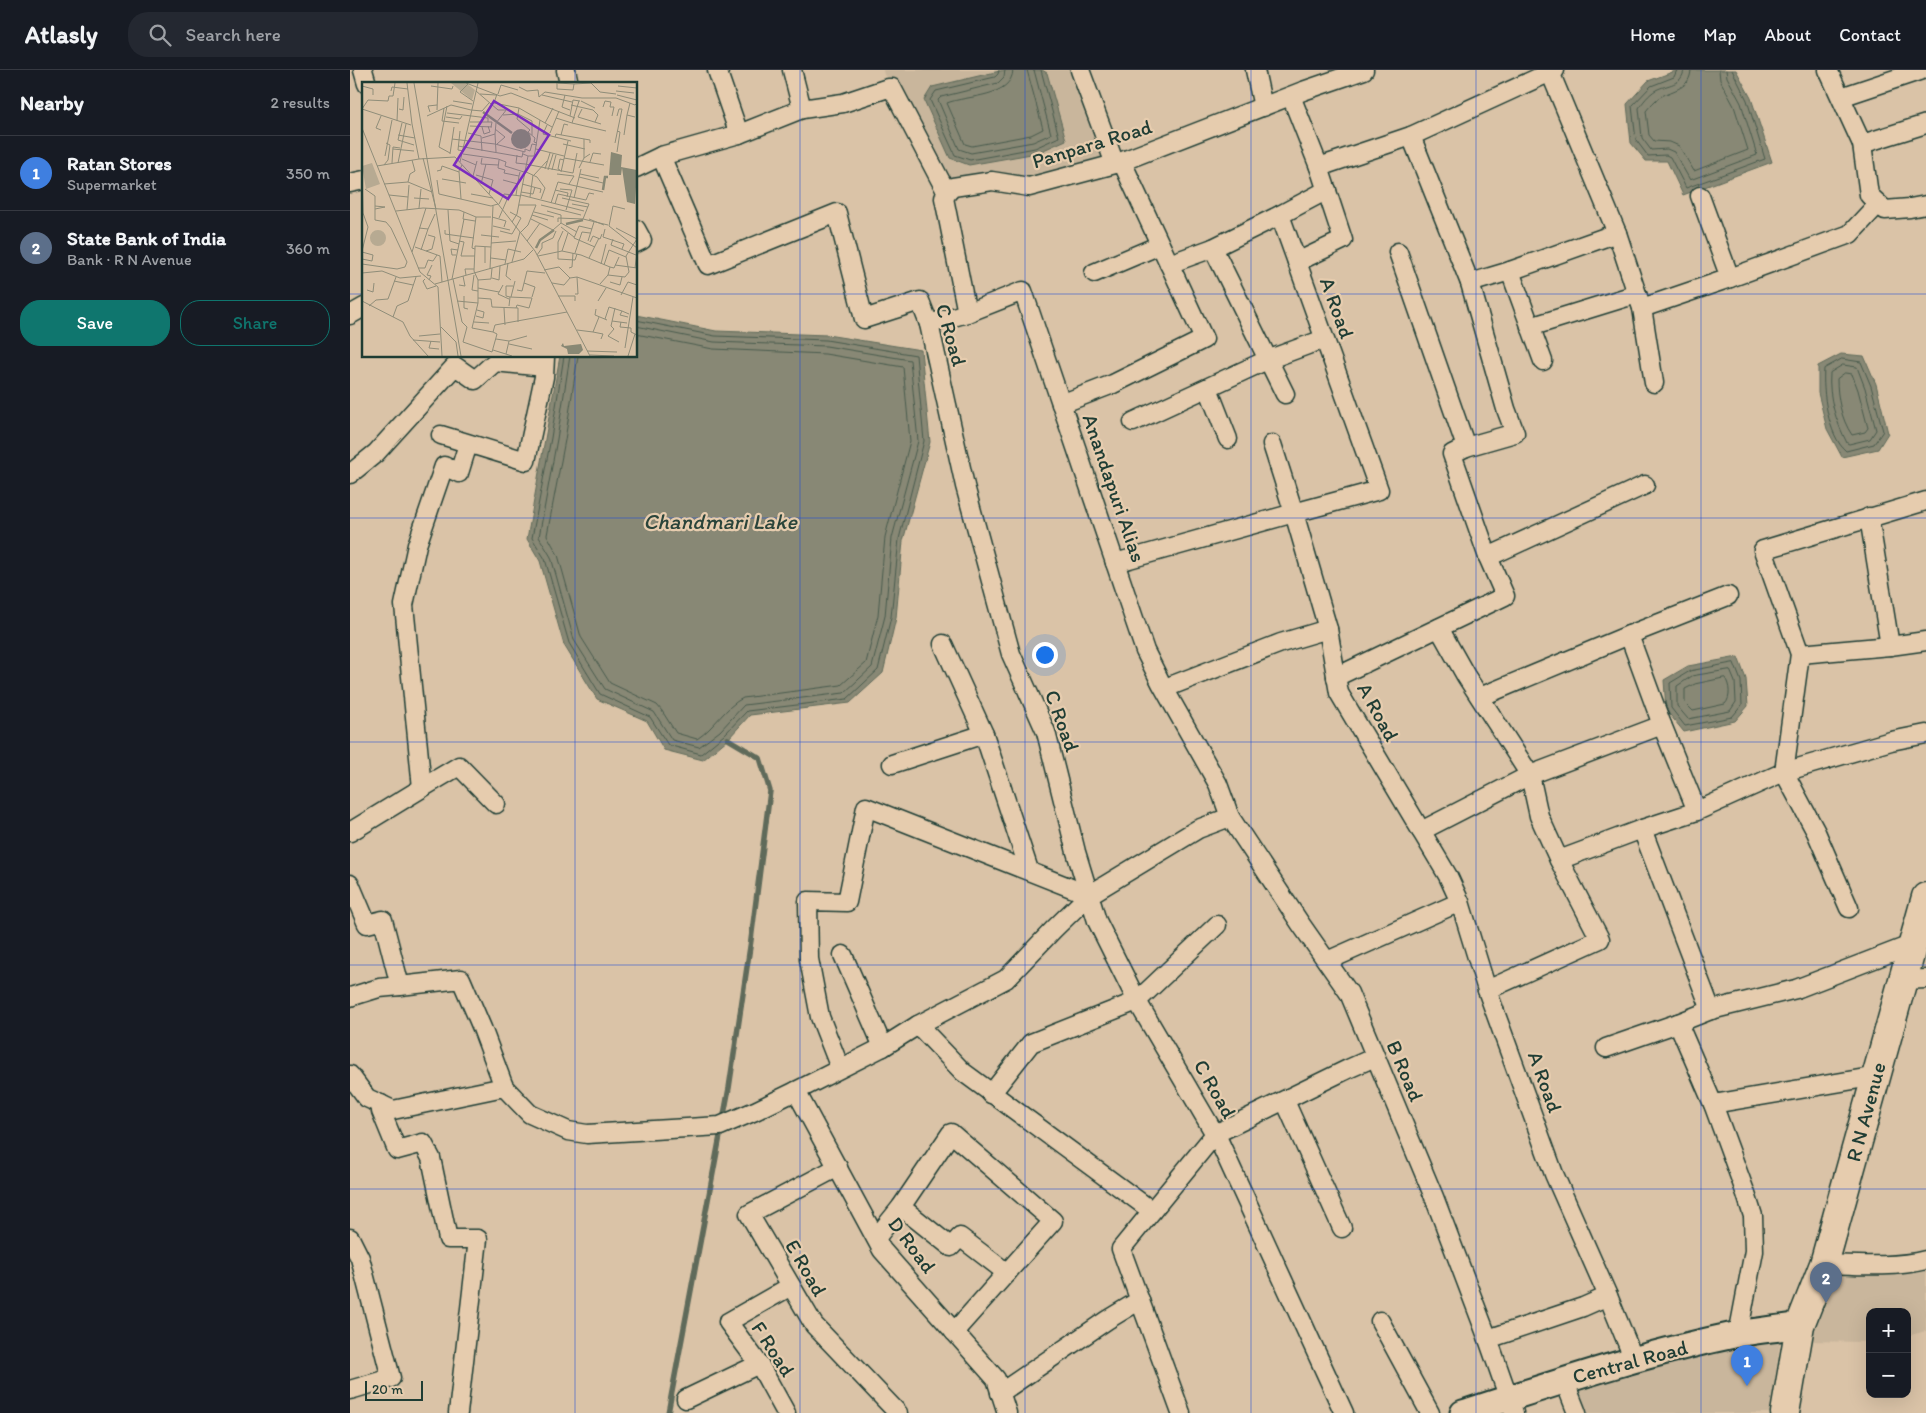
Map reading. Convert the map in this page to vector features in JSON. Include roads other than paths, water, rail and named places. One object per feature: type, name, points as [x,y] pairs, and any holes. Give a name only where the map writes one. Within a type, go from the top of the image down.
[{"type":"main road","name":"R N Avenue","points":[[1784,1413],[1800,1326],[1824,1264],[1876,1076],[1914,980],[1913,944],[1926,897]]},
{"type":"street","points":[[718,70],[739,134]]},
{"type":"street","points":[[792,70],[802,109]]},
{"type":"street","points":[[1061,404],[1113,384],[1204,339],[1160,245],[1118,163],[1080,70]]},
{"type":"street","points":[[1255,70],[1263,107]]},
{"type":"street","name":"Panpara Road","points":[[946,193],[953,187],[992,181],[1029,187],[1118,163],[1364,70]]},
{"type":"street","points":[[1828,70],[1862,144],[1869,195],[1885,210],[1926,205]]},
{"type":"street","points":[[1841,97],[1922,70]]},
{"type":"street","points":[[1319,167],[1411,136],[1553,71],[1616,233],[1639,301],[1654,383]]},
{"type":"street","points":[[638,167],[661,156],[739,134],[802,109],[843,103],[892,88],[946,193],[944,198],[967,313]]},
{"type":"street","name":"A Road","points":[[1291,96],[1319,167],[1343,240],[1297,262],[1379,490],[1294,513],[1328,629],[1339,693],[1448,876],[1460,902],[1487,990],[1554,1174],[1634,1360]]},
{"type":"street","points":[[1862,144],[1926,124]]},
{"type":"street","points":[[1336,677],[1505,596],[1488,557],[1452,454],[1466,447],[1515,433],[1506,409],[1470,283],[1411,136]]},
{"type":"street","name":"C Road","points":[[661,156],[708,265],[837,213],[864,319],[920,301],[929,324],[964,486],[1009,645],[1046,732],[1076,852],[1097,921],[1137,1001],[1215,1134],[1344,1413]]},
{"type":"street","points":[[1169,264],[1213,248],[1326,190]]},
{"type":"street","points":[[1700,196],[1730,278]]},
{"type":"street","points":[[1530,327],[1730,278],[1850,234],[1878,204]]},
{"type":"street","points":[[1280,215],[1297,262]]},
{"type":"street","points":[[638,233],[642,240],[638,242]]},
{"type":"street","points":[[1470,283],[1510,271],[1616,233]]},
{"type":"street","points":[[1094,274],[1160,245]]},
{"type":"street","points":[[1213,248],[1285,394]]},
{"type":"street","points":[[1398,252],[1466,447]]},
{"type":"street","points":[[1510,271],[1543,362]]},
{"type":"street","name":"Anandapuri Alias","points":[[929,324],[967,313],[1023,291],[1145,651],[1218,784]]},
{"type":"street","points":[[350,315],[362,308]]},
{"type":"street","points":[[1133,422],[1268,360],[1324,339]]},
{"type":"street","points":[[350,474],[376,453],[455,366],[475,380],[495,362],[545,362],[526,461],[441,435]]},
{"type":"street","points":[[1208,388],[1228,439]]},
{"type":"street","points":[[422,788],[404,605],[417,545],[444,466],[459,473],[468,444]]},
{"type":"street","points":[[1115,563],[1294,513],[1272,444]]},
{"type":"street","points":[[1488,557],[1645,484]]},
{"type":"street","points":[[1849,908],[1816,832],[1784,772],[1800,654],[1763,550],[1926,501]]},
{"type":"street","points":[[1869,517],[1890,646]]},
{"type":"street","points":[[1480,697],[1728,596]]},
{"type":"street","points":[[1439,628],[1466,676],[1530,775],[1539,816],[1559,860],[1600,939],[1487,990]]},
{"type":"street","points":[[1164,688],[1281,643],[1328,629]]},
{"type":"street","points":[[1629,635],[1662,725],[1698,811]]},
{"type":"street","points":[[1800,654],[1926,641]]},
{"type":"street","points":[[944,644],[984,734],[1029,870]]},
{"type":"street","points":[[1421,832],[1530,775],[1662,725]]},
{"type":"street","points":[[892,764],[984,734]]},
{"type":"street","points":[[1559,860],[1642,829],[1698,811],[1784,772],[1891,741],[1926,734]]},
{"type":"street","points":[[350,832],[459,766],[496,804]]},
{"type":"street","name":"B Road","points":[[1218,784],[1230,817],[1349,993],[1434,1197],[1512,1406]]},
{"type":"street","points":[[840,1068],[820,1017],[810,959],[808,901],[847,902],[866,807],[1089,895]]},
{"type":"street","points":[[350,997],[379,988],[461,979],[504,1086],[530,1114],[568,1131],[587,1134],[720,1126],[755,1111],[883,1047],[918,1025],[1006,980],[1089,895],[1198,829],[1230,817]]},
{"type":"street","points":[[1642,829],[1711,1010]]},
{"type":"street","points":[[350,884],[367,924],[383,920],[400,986]]},
{"type":"street","points":[[1326,961],[1460,902]]},
{"type":"street","points":[[991,1094],[1031,1044],[1137,1001],[1217,925]]},
{"type":"street","points":[[1606,1048],[1711,1010],[1796,989],[1913,944]]},
{"type":"street","points":[[843,955],[883,1047]]},
{"type":"street","points":[[1678,1023],[1713,1104],[1753,1216],[1754,1251],[1738,1335]]},
{"type":"street","points":[[918,1025],[963,1072],[1152,1211]]},
{"type":"street","points":[[1181,1413],[1121,1249],[1215,1134],[1375,1057]]},
{"type":"street","points":[[350,1075],[366,1098],[393,1110],[504,1086]]},
{"type":"street","points":[[1713,1104],[1876,1076]]},
{"type":"street","name":"D Road","points":[[796,1091],[882,1250],[996,1379],[1007,1413]]},
{"type":"street","points":[[1285,1101],[1342,1228]]},
{"type":"street","points":[[381,1104],[381,1111],[397,1150],[423,1143],[431,1158],[448,1239],[478,1239],[458,1413]]},
{"type":"street","points":[[876,1238],[901,1208],[950,1133],[1053,1221],[954,1332]]},
{"type":"street","name":"E Road","points":[[838,1167],[749,1214],[814,1325],[898,1413]]},
{"type":"street","points":[[901,1208],[951,1247],[960,1237],[1007,1273]]},
{"type":"street","points":[[350,1238],[360,1258],[392,1378],[350,1390]]},
{"type":"street","points":[[1824,1264],[1866,1265],[1916,1263],[1926,1260]]},
{"type":"street","name":"F Road","points":[[786,1413],[759,1364],[728,1322],[791,1286]]},
{"type":"street","points":[[1488,1338],[1583,1307],[1608,1296]]},
{"type":"street","points":[[1000,1393],[1107,1320],[1140,1300]]},
{"type":"street","points":[[1380,1321],[1430,1413]]},
{"type":"street","name":"Central Road","points":[[1463,1413],[1512,1406],[1564,1380],[1634,1360],[1738,1335],[1800,1326]]},
{"type":"street","points":[[686,1399],[759,1364]]},
{"type":"street","points":[[1564,1380],[1577,1413]]},
{"type":"water","points":[[1004,70],[1042,70],[1047,73],[1066,140],[1037,153],[969,165],[950,158],[924,100],[932,87]]},
{"type":"water","points":[[1678,70],[1736,70],[1751,98],[1772,162],[1683,195],[1667,161],[1646,161],[1631,143],[1627,104],[1648,81]]},
{"type":"water","name":"Chandmari Lake","points":[[638,315],[716,331],[827,335],[921,350],[930,442],[903,541],[896,618],[883,673],[850,703],[750,715],[728,739],[703,760],[664,750],[647,721],[597,699],[564,645],[540,561],[527,539],[560,358],[638,358]]},
{"type":"water","points":[[1841,354],[1864,356],[1876,384],[1888,433],[1878,449],[1842,457],[1827,429],[1818,393],[1818,366]]},
{"type":"water","points":[[1738,657],[1746,679],[1748,706],[1735,721],[1684,732],[1666,710],[1664,680],[1688,666]]},
{"type":"waterway","points":[[668,1413],[729,1088],[751,940],[770,791],[760,758],[728,739]]},
{"type":"place","name":"State Bank of India","points":[[1826,1303]]},
{"type":"place","name":"Ratan Stores","points":[[1747,1386]]}]
